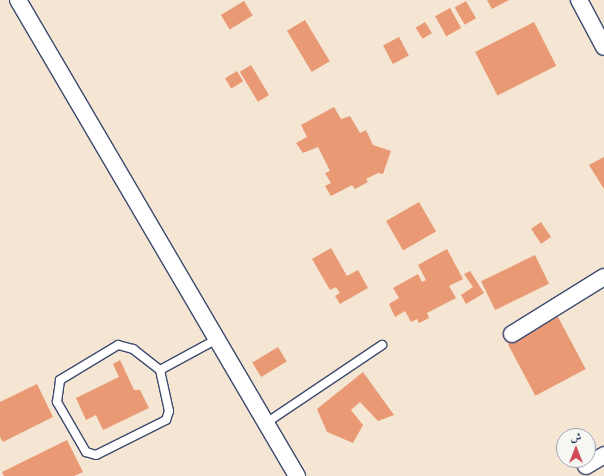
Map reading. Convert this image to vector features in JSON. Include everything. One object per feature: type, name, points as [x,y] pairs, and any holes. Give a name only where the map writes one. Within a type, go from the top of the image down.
[{"type":"street","points":[[18,0],[297,476]]},
{"type":"street","points":[[579,0],[604,47]]},
{"type":"street","points":[[512,334],[604,277]]},
{"type":"lane","points":[[160,370],[217,339]]},
{"type":"lane","points":[[118,345],[133,349],[160,370],[169,411],[166,420],[96,455],[86,452],[57,402],[60,380],[118,345]]},
{"type":"lane","points":[[266,423],[382,345]]},
{"type":"building","points":[[487,0],[509,0],[492,9]]},
{"type":"building","points":[[244,1],[253,16],[230,29],[221,15]]},
{"type":"building","points":[[466,1],[476,18],[465,25],[455,8]]},
{"type":"building","points":[[450,8],[461,28],[446,36],[435,16]]},
{"type":"building","points":[[305,20],[330,61],[312,72],[287,31]]},
{"type":"building","points":[[425,22],[432,33],[423,39],[416,28]]},
{"type":"building","points":[[534,22],[556,66],[497,96],[475,52]]},
{"type":"building","points":[[399,37],[409,56],[393,64],[383,45]]},
{"type":"building","points":[[251,65],[269,95],[258,102],[240,72]]},
{"type":"building","points":[[237,71],[243,81],[231,88],[225,78]]},
{"type":"building","points":[[334,107],[341,119],[350,116],[360,133],[366,130],[373,145],[391,151],[383,174],[378,173],[366,179],[368,182],[355,189],[352,185],[331,196],[325,186],[331,183],[325,173],[330,171],[318,147],[303,153],[296,143],[307,137],[301,125]]},
{"type":"building","points":[[604,157],[604,189],[589,165]]},
{"type":"building","points":[[419,202],[436,231],[403,250],[386,221]]},
{"type":"building","points":[[541,222],[551,237],[541,244],[531,229]]},
{"type":"building","points":[[331,248],[347,276],[358,270],[368,288],[340,304],[335,296],[340,293],[336,287],[330,290],[312,259]]},
{"type":"building","points":[[447,249],[463,279],[449,286],[456,298],[427,313],[429,318],[419,323],[417,319],[411,322],[405,311],[395,317],[389,304],[399,298],[393,288],[418,274],[422,282],[426,280],[418,265]]},
{"type":"building","points":[[535,255],[549,284],[495,310],[481,281]]},
{"type":"building","points":[[470,271],[484,293],[466,304],[461,295],[473,287],[464,274]]},
{"type":"building","points":[[558,317],[586,369],[535,396],[508,344]]},
{"type":"building","points":[[278,347],[287,362],[261,377],[252,362]]},
{"type":"building","points":[[120,360],[134,390],[140,390],[149,408],[103,430],[96,415],[86,420],[76,398],[119,377],[113,364]]},
{"type":"building","points":[[363,372],[394,415],[378,421],[360,402],[351,410],[363,425],[353,443],[327,432],[317,409]]},
{"type":"building","points":[[37,384],[53,417],[3,442],[0,437],[0,402]]},
{"type":"building","points":[[67,440],[83,472],[74,476],[4,476],[2,472]]}]
